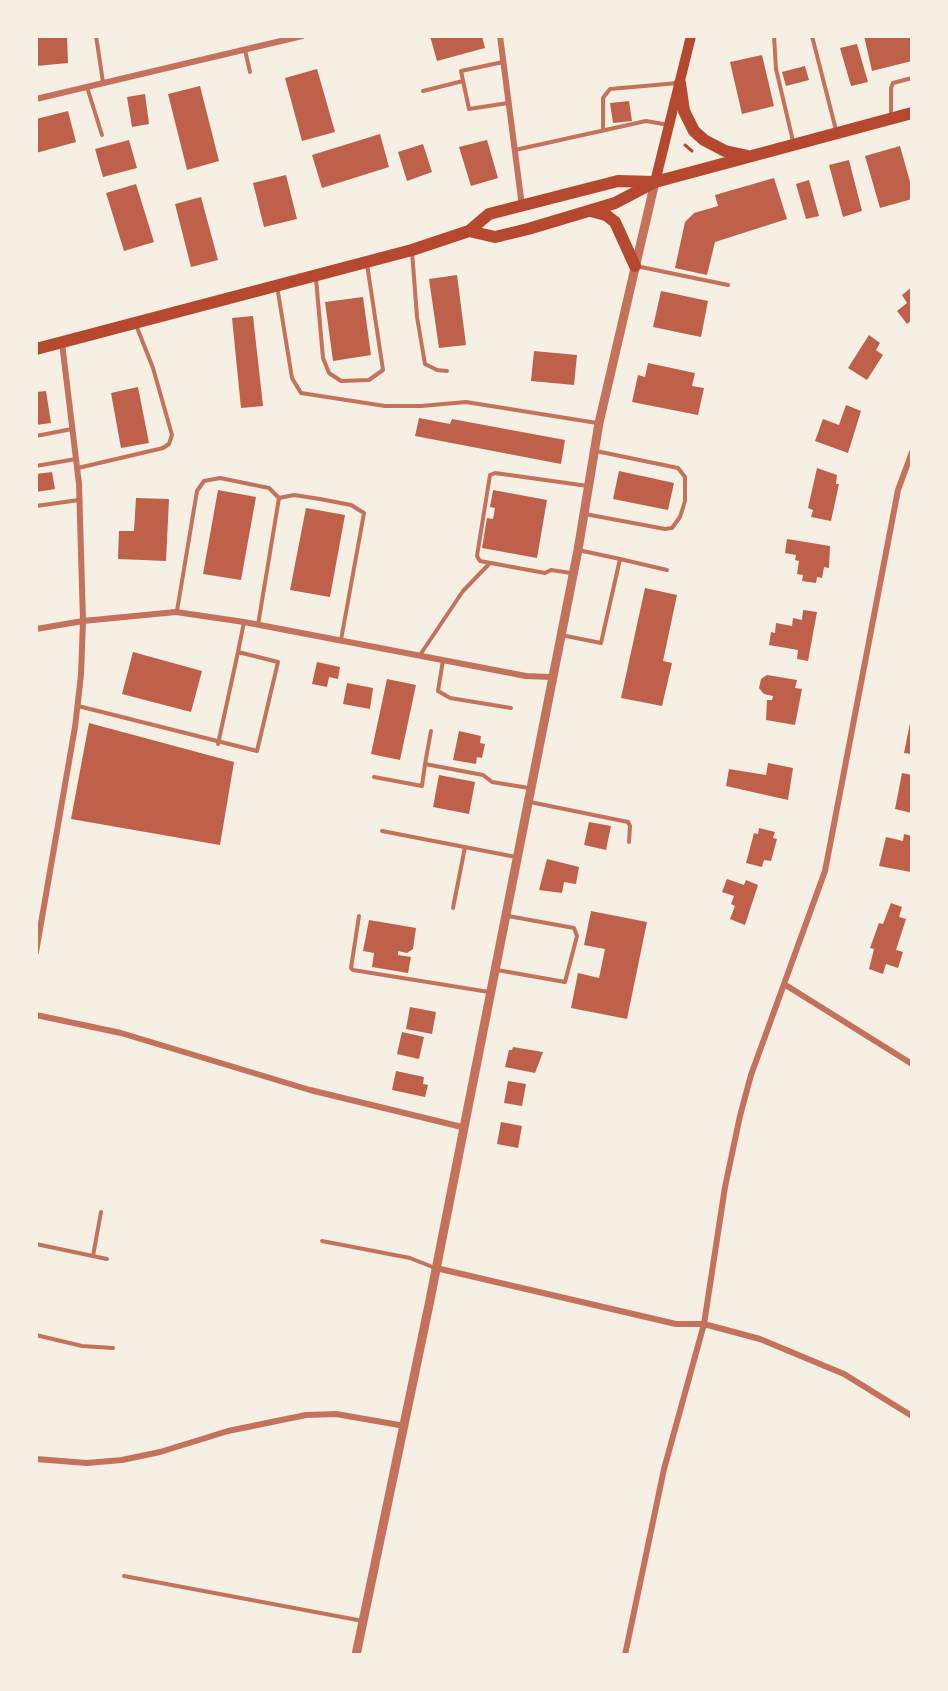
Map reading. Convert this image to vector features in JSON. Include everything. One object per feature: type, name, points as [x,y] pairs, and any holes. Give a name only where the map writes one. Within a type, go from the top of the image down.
[{"type":"main road","points":[[656,182],[692,36]]},
{"type":"main road","points":[[680,83],[684,111],[694,131],[704,140],[725,151],[753,156]]},
{"type":"main road","points":[[469,231],[495,237],[615,203],[656,182],[912,113]]},
{"type":"main road","points":[[36,349],[412,250],[469,231],[489,214],[618,181],[656,182]]},
{"type":"main road","points":[[590,210],[606,215],[615,222],[635,266]]},
{"type":"street","points":[[36,99],[302,36]]},
{"type":"street","points":[[500,36],[522,206]]},
{"type":"street","points":[[356,1655],[405,1426],[462,1127],[578,550],[599,423],[656,182]]},
{"type":"street","points":[[36,952],[78,706],[83,621],[80,500],[62,342]]},
{"type":"street","points":[[625,1655],[664,1469],[704,1324],[725,1187],[740,1116],[751,1075],[828,861],[898,489],[912,452]]},
{"type":"street","points":[[36,629],[83,621],[176,612],[244,622],[526,676],[551,677]]},
{"type":"street","points":[[784,984],[912,1064]]},
{"type":"street","points":[[36,1015],[132,1037],[310,1090],[462,1127]]},
{"type":"street","points":[[436,1268],[676,1324],[704,1324],[760,1339],[799,1353],[844,1374],[912,1416]]},
{"type":"street","points":[[36,1459],[87,1463],[122,1460],[160,1452],[228,1431],[306,1415],[336,1414],[405,1426]]},
{"type":"lane","points":[[96,36],[103,83]]},
{"type":"lane","points":[[774,36],[776,69],[794,145]]},
{"type":"lane","points":[[812,36],[837,134]]},
{"type":"lane","points":[[245,50],[250,72]]},
{"type":"lane","points":[[503,62],[460,71],[469,109],[508,103]]},
{"type":"lane","points":[[891,118],[893,83],[912,78]]},
{"type":"lane","points":[[423,91],[463,81]]},
{"type":"lane","points":[[603,130],[603,98],[610,89],[680,83]]},
{"type":"lane","points":[[87,87],[102,135]]},
{"type":"lane","points":[[514,150],[646,121],[670,125]]},
{"type":"lane","points":[[412,250],[417,317],[425,364],[437,370],[447,371]]},
{"type":"lane","points":[[315,276],[323,358],[329,373],[341,381],[369,380],[383,370],[367,262]]},
{"type":"lane","points":[[635,266],[728,285]]},
{"type":"lane","points":[[277,285],[292,378],[301,393],[385,406],[466,402],[599,423]]},
{"type":"lane","points":[[77,468],[163,448],[169,444],[172,435],[156,380],[135,323]]},
{"type":"lane","points":[[36,436],[72,429]]},
{"type":"lane","points":[[584,514],[665,529],[672,528],[680,517],[685,501],[686,477],[678,468],[595,450]]},
{"type":"lane","points":[[36,466],[76,459]]},
{"type":"lane","points":[[573,574],[550,570],[545,573],[480,561],[477,556],[490,475],[495,473],[588,486]]},
{"type":"lane","points":[[176,612],[196,491],[204,481],[220,478],[269,488],[279,498]]},
{"type":"lane","points":[[279,498],[294,495],[320,499],[351,505],[364,513],[341,640]]},
{"type":"lane","points":[[257,625],[279,498]]},
{"type":"lane","points":[[36,506],[80,500]]},
{"type":"lane","points":[[36,545],[36,586]]},
{"type":"lane","points":[[578,550],[667,570]]},
{"type":"lane","points":[[560,634],[601,643],[620,559]]},
{"type":"lane","points":[[420,655],[463,591],[490,563]]},
{"type":"lane","points":[[218,744],[244,622]]},
{"type":"lane","points":[[78,706],[218,744],[257,751],[278,662],[238,652]]},
{"type":"lane","points":[[443,660],[438,691],[450,698],[510,708]]},
{"type":"lane","points":[[374,777],[422,786],[431,731]]},
{"type":"lane","points":[[425,764],[483,775],[492,782],[529,788]]},
{"type":"lane","points":[[527,802],[628,822],[629,842]]},
{"type":"lane","points":[[382,831],[516,857]]},
{"type":"lane","points":[[453,908],[465,847]]},
{"type":"lane","points":[[494,969],[565,982],[577,936],[574,928],[504,915]]},
{"type":"lane","points":[[359,916],[351,968],[353,970],[489,992]]},
{"type":"lane","points":[[93,1256],[101,1212]]},
{"type":"lane","points":[[322,1241],[410,1258],[436,1268]]},
{"type":"lane","points":[[36,1244],[107,1259]]},
{"type":"lane","points":[[36,1335],[82,1346],[113,1348]]},
{"type":"lane","points":[[124,1576],[363,1621]]},
{"type":"path","points":[[685,145],[692,151]]},
{"type":"building","points":[[36,36],[67,36],[68,63],[36,66]]},
{"type":"building","points":[[430,36],[482,36],[485,48],[437,61]]},
{"type":"building","points":[[864,36],[912,36],[912,61],[872,71]]},
{"type":"building","points":[[857,44],[868,82],[851,86],[840,48]]},
{"type":"building","points":[[762,55],[774,106],[742,114],[730,62]]},
{"type":"building","points":[[805,66],[809,80],[786,86],[782,72]]},
{"type":"building","points":[[317,69],[335,132],[302,141],[285,78]]},
{"type":"building","points":[[200,86],[219,161],[187,170],[168,94]]},
{"type":"building","points":[[145,94],[149,124],[132,127],[127,97]]},
{"type":"building","points":[[629,101],[632,121],[613,123],[610,103]]},
{"type":"building","points":[[68,111],[76,142],[36,153],[36,119]]},
{"type":"building","points":[[380,134],[389,167],[322,188],[312,155]]},
{"type":"building","points":[[129,140],[137,168],[103,177],[95,149]]},
{"type":"building","points":[[487,140],[498,178],[471,186],[459,147]]},
{"type":"building","points":[[423,144],[432,172],[407,181],[398,152]]},
{"type":"building","points":[[900,146],[912,189],[912,199],[880,208],[865,156]]},
{"type":"building","points":[[849,160],[862,211],[843,217],[829,165]]},
{"type":"building","points":[[286,175],[297,219],[264,227],[253,183]]},
{"type":"building","points":[[774,178],[787,219],[715,242],[707,275],[675,268],[685,222],[694,213],[718,206],[715,195]]},
{"type":"building","points":[[809,180],[819,216],[806,219],[796,184]]},
{"type":"building","points":[[136,184],[154,242],[124,251],[106,193]]},
{"type":"building","points":[[201,197],[218,260],[191,267],[175,204]]},
{"type":"building","points":[[457,275],[466,345],[439,348],[429,279]]},
{"type":"building","points":[[912,287],[912,320],[907,324],[897,311],[907,303],[902,295]]},
{"type":"building","points":[[661,291],[708,301],[701,337],[653,327]]},
{"type":"building","points":[[363,297],[371,355],[333,361],[325,302]]},
{"type":"building","points":[[253,316],[263,406],[241,408],[232,318]]},
{"type":"building","points":[[869,335],[880,343],[876,350],[883,355],[867,380],[848,368]]},
{"type":"building","points":[[534,351],[577,355],[574,385],[531,381]]},
{"type":"building","points":[[648,363],[695,373],[692,386],[704,388],[698,415],[632,402],[638,375],[645,377]]},
{"type":"building","points":[[138,387],[149,443],[121,448],[111,393]]},
{"type":"building","points":[[46,391],[51,423],[36,425],[36,392]]},
{"type":"building","points":[[846,405],[861,411],[848,453],[815,441],[823,419],[839,425]]},
{"type":"building","points":[[419,418],[450,424],[452,419],[565,440],[561,464],[415,436]]},
{"type":"building","points":[[817,468],[837,475],[836,484],[839,484],[831,521],[811,517],[813,510],[808,508]]},
{"type":"building","points":[[619,471],[674,483],[668,510],[613,499]]},
{"type":"building","points":[[52,472],[55,489],[36,492],[36,474]]},
{"type":"building","points":[[218,490],[256,497],[241,580],[203,574]]},
{"type":"building","points":[[493,490],[547,500],[537,558],[482,548],[487,518],[493,519],[495,508],[490,507]]},
{"type":"building","points":[[136,498],[169,499],[166,561],[118,559],[119,531],[134,531]]},
{"type":"building","points":[[306,508],[345,515],[330,597],[290,590]]},
{"type":"building","points":[[787,539],[830,546],[829,568],[824,567],[822,578],[817,577],[816,583],[802,581],[803,575],[797,574],[799,561],[795,560],[796,555],[785,553]]},
{"type":"building","points":[[645,588],[677,595],[663,661],[672,663],[662,706],[621,698]]},
{"type":"building","points":[[803,610],[817,612],[808,661],[797,659],[798,650],[769,645],[771,632],[775,633],[776,623],[792,626],[793,618],[802,620]]},
{"type":"building","points":[[133,652],[202,671],[191,712],[122,694]]},
{"type":"building","points":[[317,662],[340,667],[338,679],[329,677],[327,687],[312,684]]},
{"type":"building","points":[[767,675],[797,680],[795,688],[802,689],[795,725],[766,720],[767,700],[772,700],[773,696],[764,694],[759,688],[761,679]]},
{"type":"building","points":[[387,679],[416,685],[400,760],[371,754]]},
{"type":"building","points":[[347,683],[373,688],[370,709],[343,704]]},
{"type":"building","points":[[89,723],[234,762],[220,845],[71,819]]},
{"type":"building","points":[[910,723],[912,724],[912,754],[904,753]]},
{"type":"building","points":[[459,731],[481,736],[480,743],[485,744],[482,758],[477,757],[476,764],[453,760]]},
{"type":"building","points":[[768,763],[793,768],[788,800],[726,786],[729,769],[766,775]]},
{"type":"building","points":[[902,773],[912,775],[912,813],[895,809]]},
{"type":"building","points":[[439,775],[475,782],[469,814],[433,807]]},
{"type":"building","points":[[589,822],[611,826],[606,850],[584,845]]},
{"type":"building","points":[[759,828],[775,832],[773,838],[777,839],[771,861],[764,860],[762,867],[746,863],[754,833],[758,834]]},
{"type":"building","points":[[904,834],[912,836],[911,872],[879,866],[886,837],[903,841]]},
{"type":"building","points":[[547,859],[579,867],[576,884],[564,882],[562,893],[539,890]]},
{"type":"building","points":[[727,879],[744,885],[746,880],[758,885],[745,925],[730,919],[735,906],[731,904],[734,896],[722,892]]},
{"type":"building","points":[[891,903],[902,907],[899,917],[906,919],[896,950],[903,952],[898,968],[886,964],[883,974],[869,969],[874,949],[870,948],[879,923],[883,924]]},
{"type":"building","points":[[591,911],[647,922],[627,1019],[571,1008],[578,973],[599,978],[605,949],[584,945]]},
{"type":"building","points":[[369,920],[416,928],[413,949],[407,953],[398,951],[398,955],[411,957],[408,973],[372,967],[374,953],[363,951]]},
{"type":"building","points":[[410,1007],[436,1012],[432,1034],[406,1029]]},
{"type":"building","points":[[402,1032],[424,1037],[419,1059],[397,1054]]},
{"type":"building","points":[[513,1047],[543,1052],[535,1073],[505,1067],[509,1050]]},
{"type":"building","points":[[396,1071],[424,1077],[423,1084],[428,1085],[425,1097],[392,1090]]},
{"type":"building","points":[[508,1081],[526,1084],[522,1106],[504,1103]]},
{"type":"building","points":[[501,1122],[522,1126],[518,1148],[497,1144]]}]
